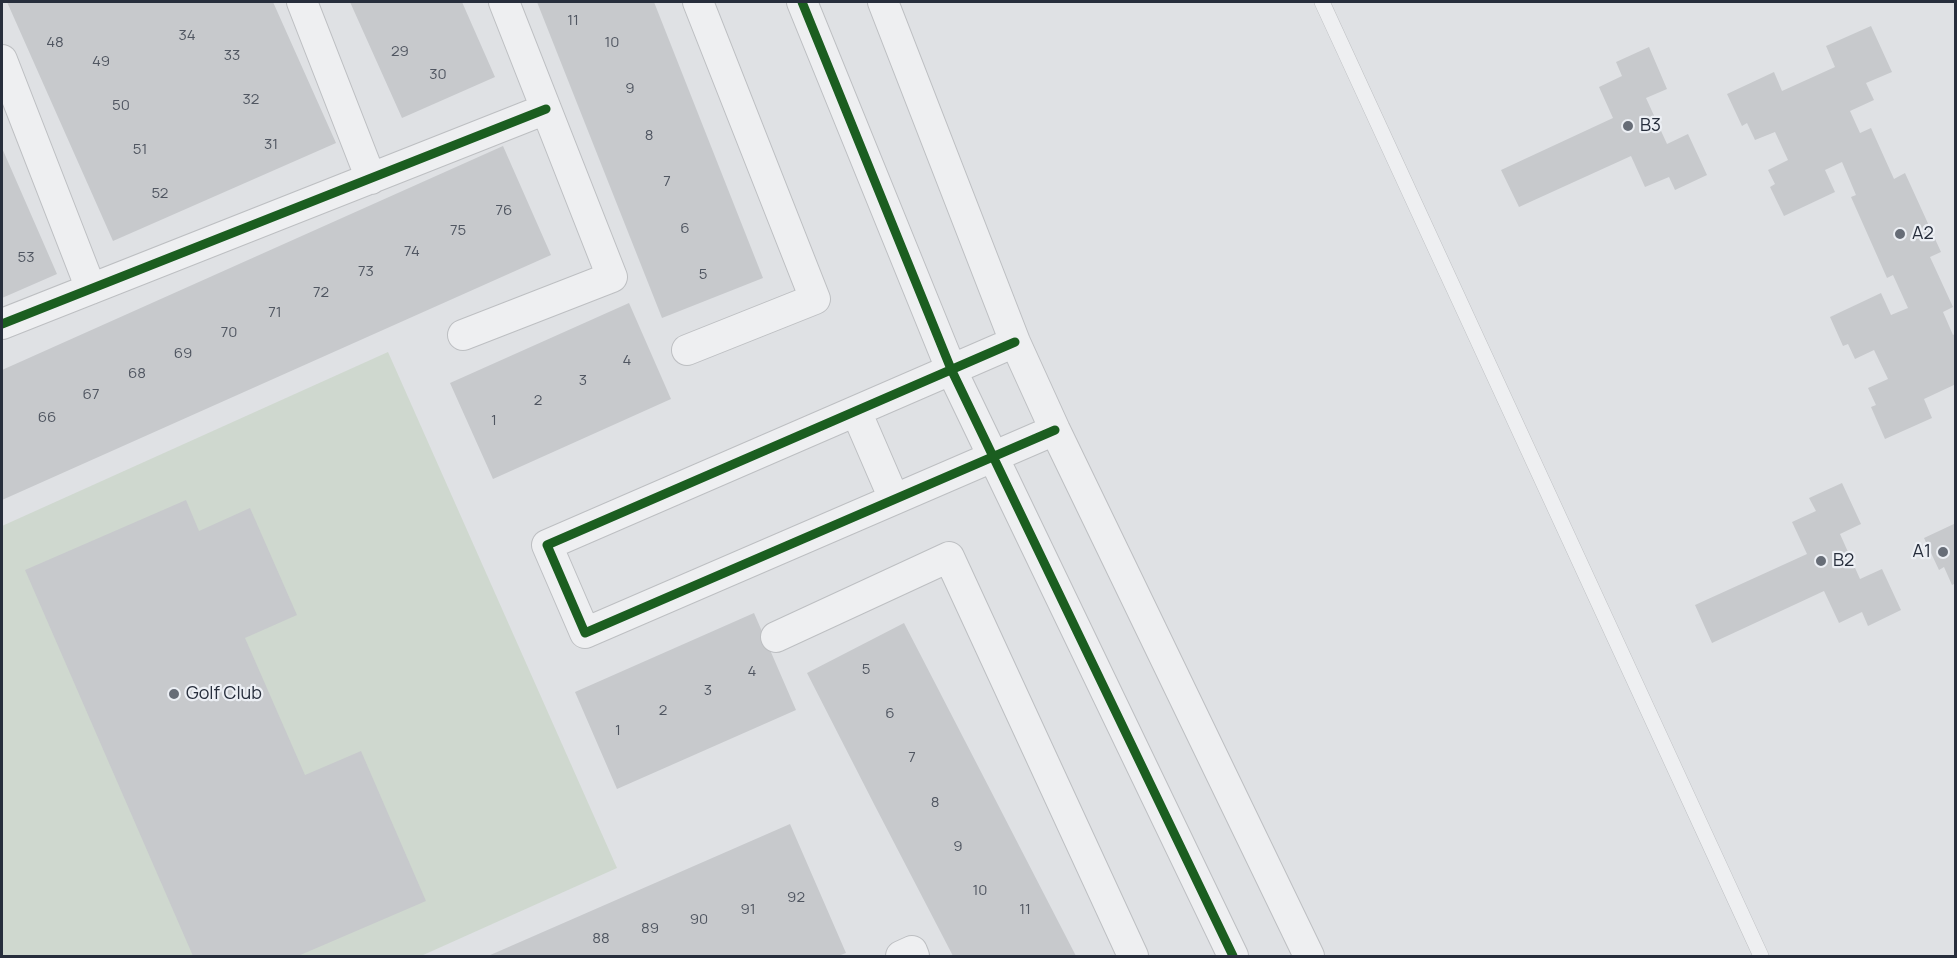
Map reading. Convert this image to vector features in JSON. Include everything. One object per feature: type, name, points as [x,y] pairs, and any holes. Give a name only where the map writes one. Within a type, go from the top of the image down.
[{"type":"street","points":[[302,2],[371,179]]},
{"type":"street","points":[[463,335],[612,277],[504,2]]},
{"type":"street","points":[[687,350],[815,299],[698,2]]},
{"type":"street","points":[[802,2],[951,369],[1233,957]]},
{"type":"street","points":[[883,2],[1016,342],[1055,430],[1309,957]]},
{"type":"street","points":[[2,60],[91,289]]},
{"type":"street","points":[[2,324],[546,109]]},
{"type":"street","points":[[1016,342],[547,545],[585,633],[1055,430]]},
{"type":"street","points":[[856,411],[894,499]]},
{"type":"street","points":[[776,637],[949,557],[1133,957]]},
{"type":"street","points":[[901,957],[912,951],[914,957]]},
{"type":"lane","points":[[1322,2],[1761,957]]},
{"type":"shaded area","points":[[388,352],[617,868],[421,956],[2,956],[2,526]]},
{"type":"building","points":[[7,2],[273,2],[336,143],[113,241]]},
{"type":"building","points":[[350,2],[462,2],[495,77],[402,118]]},
{"type":"building","points":[[537,2],[654,2],[763,278],[662,318]]},
{"type":"building","name":"A2","points":[[1871,26],[1892,72],[1866,83],[1874,100],[1850,111],[1860,133],[1871,128],[1894,179],[1905,173],[1941,252],[1930,257],[1953,307],[1943,312],[1953,335],[1956,333],[1956,384],[1924,399],[1932,418],[1885,439],[1871,407],[1876,405],[1868,388],[1888,379],[1874,350],[1855,359],[1848,344],[1843,346],[1830,317],[1881,293],[1891,315],[1908,308],[1893,275],[1887,278],[1851,197],[1856,195],[1842,162],[1825,170],[1835,192],[1784,216],[1770,187],[1775,184],[1768,170],[1788,160],[1775,132],[1755,140],[1747,123],[1742,126],[1727,94],[1774,72],[1782,91],[1835,67],[1826,46]]},
{"type":"building","name":"B3","points":[[1649,47],[1667,89],[1646,98],[1667,144],[1688,134],[1707,175],[1675,190],[1669,177],[1645,187],[1631,156],[1519,207],[1501,170],[1613,118],[1599,87],[1622,76],[1616,62]]},
{"type":"building","points":[[503,146],[551,255],[2,500],[2,370]]},
{"type":"building","points":[[2,148],[57,274],[2,298]]},
{"type":"building","points":[[629,303],[671,399],[493,479],[450,383]]},
{"type":"building","name":"B2","points":[[1842,483],[1861,524],[1840,534],[1860,579],[1882,569],[1901,610],[1868,626],[1862,612],[1839,623],[1824,591],[1712,643],[1695,605],[1807,554],[1792,522],[1816,511],[1809,498]]},
{"type":"building","name":"Golf Club","points":[[186,500],[199,531],[250,508],[297,615],[245,638],[305,775],[361,751],[426,901],[298,956],[193,956],[25,570]]},
{"type":"building","name":"A1","points":[[1956,523],[1956,583],[1952,585],[1944,567],[1939,570],[1924,538]]},
{"type":"building","points":[[754,613],[796,710],[617,789],[575,692]]},
{"type":"building","points":[[904,623],[1076,956],[953,956],[875,806],[807,673]]},
{"type":"building","points":[[790,824],[846,953],[838,956],[488,956]]},
{"type":"cycle path","points":[[802,2],[951,369],[1233,956]]},
{"type":"cycle path","points":[[2,324],[546,109]]},
{"type":"cycle path","points":[[1015,342],[547,545],[585,633],[1055,430]]},
{"type":"place","name":"B3","points":[[1628,126]]},
{"type":"place","name":"A2","points":[[1900,234]]},
{"type":"place","name":"A1","points":[[1943,552]]},
{"type":"place","name":"B2","points":[[1821,561]]},
{"type":"place","name":"Golf Club","points":[[174,694]]}]
